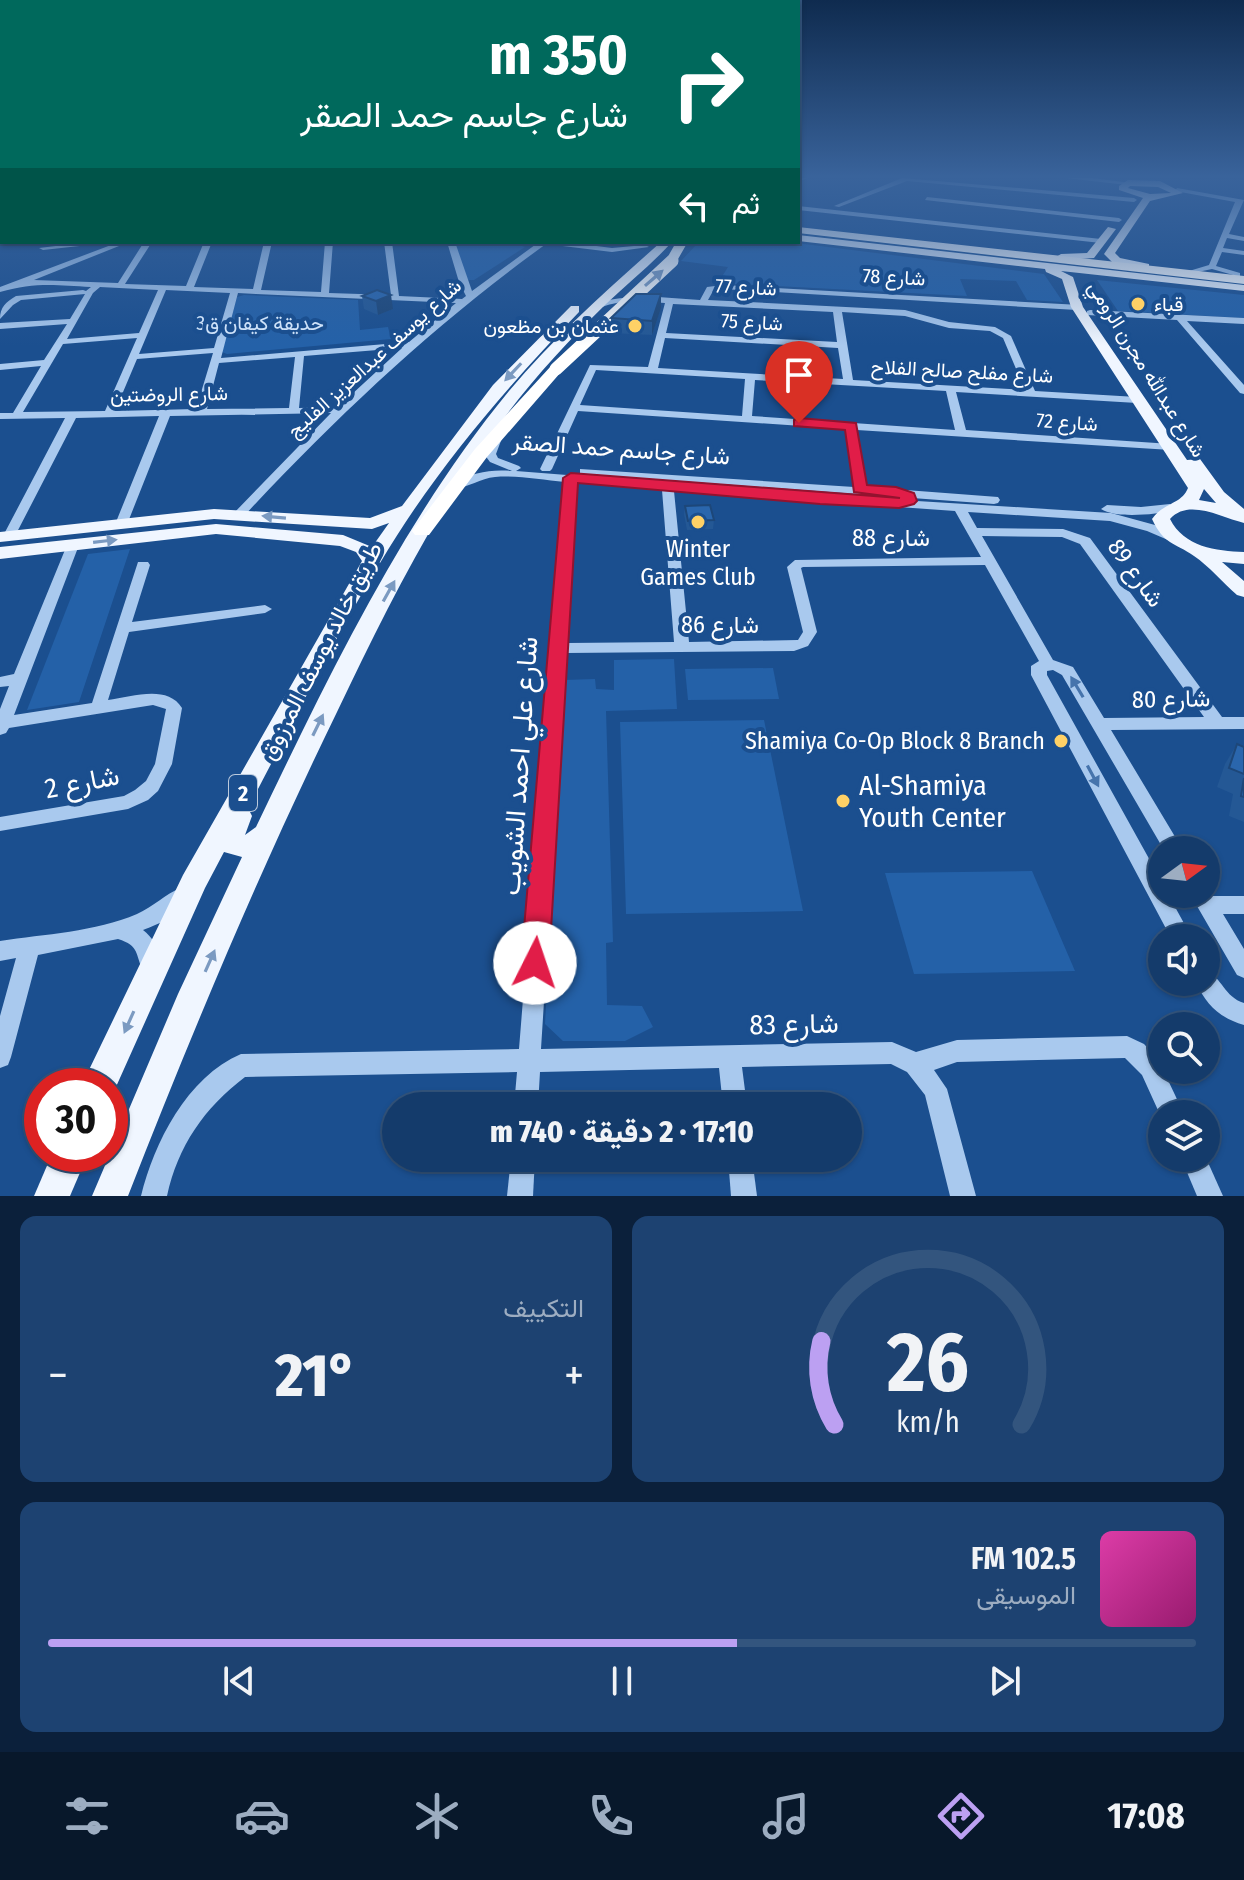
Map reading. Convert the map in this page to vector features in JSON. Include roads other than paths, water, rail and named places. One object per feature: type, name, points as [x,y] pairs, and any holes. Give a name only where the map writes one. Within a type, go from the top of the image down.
[{"type":"highway","points":[[800,235],[1243,280]]},
{"type":"highway","points":[[422,531],[506,422],[556,369],[668,266],[677,256],[681,244]]},
{"type":"main road","points":[[1053,257],[1086,258],[1108,234]]},
{"type":"main road","points":[[1109,254],[1123,234]]},
{"type":"main road","points":[[800,235],[1193,271],[1243,280]]},
{"type":"main road","points":[[800,235],[995,262],[1110,274],[1243,280]]},
{"type":"main road","name":"طريق خالد يوسف المرزوق","points":[[110,1196],[155,1084],[266,834],[349,664],[422,531],[465,461],[532,373],[596,307],[665,244]]},
{"type":"main road","points":[[642,264],[678,244]]},
{"type":"main road","name":"طريق خالد يوسف المرزوق","points":[[107,1068],[193,883],[371,561],[405,510],[489,399],[554,328],[649,245]]},
{"type":"main road","points":[[1098,247],[1116,260],[1149,267]]},
{"type":"main road","name":"شارع عبدالله مجرن الرومي","points":[[995,262],[1065,276],[1137,400],[1196,488],[1192,498],[1178,507]]},
{"type":"main road","points":[[1065,276],[1070,273],[1082,277]]},
{"type":"main road","name":"شارع عبدالله مجرن الرومي","points":[[1110,274],[1082,277],[1078,289],[1083,310],[1214,490],[1244,518]]},
{"type":"main road","points":[[532,373],[546,349],[565,329],[554,328]]},
{"type":"main road","points":[[1244,518],[1215,508],[1178,507],[1161,519],[1163,526],[1244,591]]},
{"type":"main road","points":[[0,553],[73,545],[153,527],[239,514],[372,524],[405,510]]},
{"type":"main road","points":[[308,537],[325,528],[323,521]]},
{"type":"main road","points":[[4,536],[122,522],[153,527]]},
{"type":"main road","points":[[186,524],[354,544],[368,553],[371,561]]},
{"type":"main road","points":[[1188,546],[1228,558],[1244,558]]},
{"type":"main road","points":[[266,834],[246,847],[236,846],[232,839],[233,829],[279,741],[298,694]]},
{"type":"main road","points":[[52,1196],[62,1172]]},
{"type":"street","points":[[1017,234],[1098,247]]},
{"type":"street","points":[[1212,267],[1225,236],[1244,239]]},
{"type":"street","points":[[35,257],[46,245],[72,249],[96,244]]},
{"type":"street","points":[[0,280],[30,276],[119,244]]},
{"type":"street","points":[[120,286],[147,244]]},
{"type":"street","points":[[189,289],[207,244]]},
{"type":"street","points":[[256,292],[268,244]]},
{"type":"street","points":[[325,295],[329,244]]},
{"type":"street","points":[[388,244],[395,298]]},
{"type":"street","points":[[0,316],[10,303],[19,298],[120,286],[395,298],[466,298],[452,244]]},
{"type":"street","name":"شارع يوسف عبدالعزيز الفليج","points":[[239,514],[339,410],[409,345],[466,298],[543,244]]},
{"type":"street","points":[[562,244],[612,250],[649,245]]},
{"type":"street","points":[[0,290],[13,280],[30,276],[72,249]]},
{"type":"street","points":[[612,250],[626,258]]},
{"type":"street","points":[[1220,250],[1244,253]]},
{"type":"street","points":[[1193,271],[1212,267],[1243,280]]},
{"type":"street","points":[[30,276],[94,289]]},
{"type":"street","points":[[619,285],[620,294],[632,299]]},
{"type":"street","points":[[109,413],[163,288]]},
{"type":"street","name":"شارع 78","points":[[703,303],[708,290],[717,288],[948,299],[960,308],[995,309],[1000,307],[999,302],[1244,321]]},
{"type":"street","points":[[16,416],[94,289]]},
{"type":"street","points":[[201,411],[235,291]]},
{"type":"street","points":[[855,294],[858,311]]},
{"type":"street","name":"شارع 77","points":[[596,307],[614,300],[632,299],[905,313],[949,325],[999,331],[1007,336],[1031,393]]},
{"type":"street","points":[[652,371],[670,301]]},
{"type":"street","points":[[837,310],[848,382]]},
{"type":"street","points":[[1180,318],[1244,391]]},
{"type":"street","points":[[0,326],[73,321]]},
{"type":"street","points":[[60,342],[142,335]]},
{"type":"street","name":"شارع 75","points":[[661,335],[842,345]]},
{"type":"street","points":[[133,357],[300,353],[409,345]]},
{"type":"street","points":[[294,410],[300,353]]},
{"type":"street","points":[[0,367],[47,363]]},
{"type":"street","name":"شارع مفلح صالح الفلاح","points":[[574,408],[593,367],[1137,400]]},
{"type":"street","points":[[747,419],[750,377]]},
{"type":"street","points":[[950,389],[961,433]]},
{"type":"street","points":[[546,469],[574,408]]},
{"type":"street","name":"شارع 72","points":[[574,408],[1171,447]]},
{"type":"street","name":"شارع الروضتين","points":[[0,416],[339,410]]},
{"type":"street","points":[[122,522],[166,412]]},
{"type":"street","points":[[4,536],[72,415]]},
{"type":"street","name":"شارع جاسم حمد الصقر","points":[[506,422],[490,454],[494,460],[513,468],[634,479],[668,488],[1141,511],[1178,507]]},
{"type":"street","points":[[851,426],[860,489]]},
{"type":"street","name":"شارع جاسم حمد الصقر","points":[[457,485],[476,476],[497,473],[860,489],[959,507],[1111,517],[1151,528],[1188,546]]},
{"type":"street","name":"شارع علي احمد الشويب","points":[[527,1092],[571,478]]},
{"type":"street","points":[[668,488],[682,647]]},
{"type":"street","points":[[959,507],[1048,664]]},
{"type":"street","name":"شارع 89","points":[[974,532],[1063,533],[1085,541],[1217,723]]},
{"type":"street","points":[[1,726],[73,545]]},
{"type":"street","name":"شارع 88","points":[[794,567],[807,560],[990,561]]},
{"type":"street","points":[[98,708],[143,565]]},
{"type":"street","name":"شارع 86","points":[[557,648],[784,647],[803,643],[810,632],[794,567]]},
{"type":"street","points":[[123,628],[265,609]]},
{"type":"street","points":[[1166,836],[1068,671],[1048,664],[1039,666],[1039,675],[1174,924]]},
{"type":"street","points":[[0,682],[19,679]]},
{"type":"street","name":"شارع 2","points":[[0,824],[128,802],[152,789],[159,779],[174,708],[169,702],[153,699],[1,726]]},
{"type":"street","name":"شارع 80","points":[[1099,724],[1244,723]]},
{"type":"street","points":[[0,951],[116,929],[159,913],[193,883]]},
{"type":"street","points":[[1220,902],[1244,905]]},
{"type":"street","points":[[1208,908],[1244,968]]},
{"type":"street","points":[[116,929],[134,933],[146,944],[151,959],[148,978]]},
{"type":"street","points":[[0,1057],[30,945]]},
{"type":"street","points":[[1214,996],[1226,1007],[1244,1014]]},
{"type":"street","points":[[963,1196],[935,1089],[915,1064],[957,1051],[1127,1047],[1150,1064],[1166,1100]]},
{"type":"street","name":"شارع 83","points":[[528,1058],[892,1053],[915,1064]]},
{"type":"street","points":[[729,1055],[733,1092]]},
{"type":"street","points":[[154,1196],[158,1176],[183,1121],[214,1085],[241,1066],[528,1058]]},
{"type":"street","points":[[520,1196],[522,1172]]},
{"type":"street","points":[[741,1172],[744,1196]]},
{"type":"street","points":[[1199,1172],[1210,1196]]},
{"type":"place","name":"قباء","points":[[1138,304]]},
{"type":"place","name":"عثمان بن مظعون","points":[[635,326]]},
{"type":"place","name":"Winter Games Club","points":[[698,522]]},
{"type":"place","name":"Shamiya Co-Op Block 8 Branch","points":[[1061,741]]},
{"type":"place","name":"Al-Shamiya Youth Center","points":[[843,801]]},
{"type":"park label","name":"حديقة كيفان ق3","points":[[260,323]]}]
